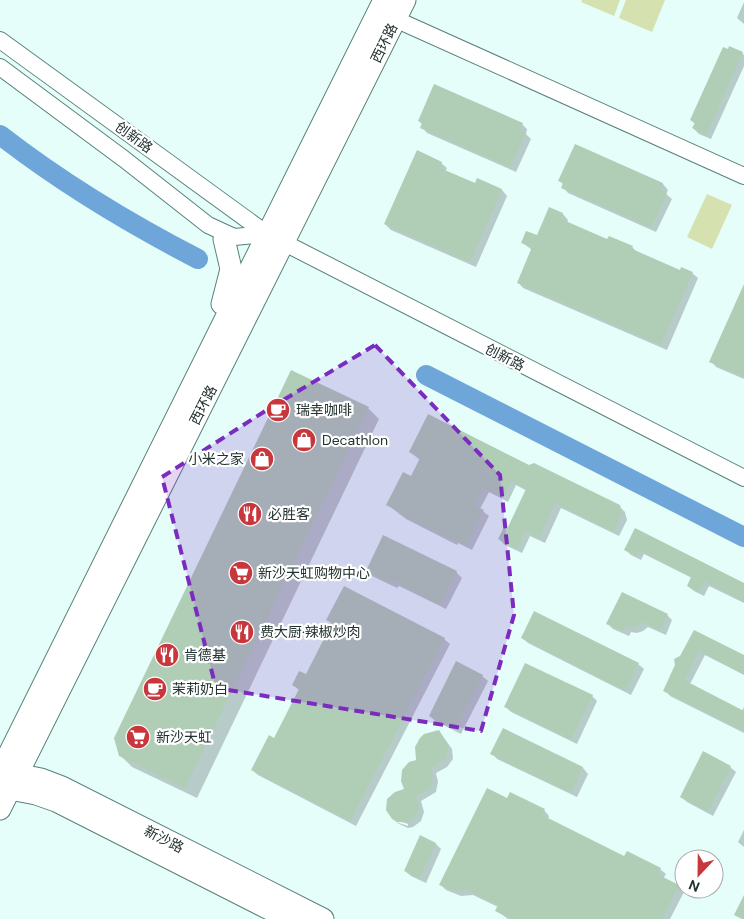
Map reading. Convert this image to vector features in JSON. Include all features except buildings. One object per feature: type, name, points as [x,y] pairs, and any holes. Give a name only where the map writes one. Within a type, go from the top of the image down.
[{"type":"main road","name":"西环路","points":[[0,809],[5,777],[227,316],[276,239],[384,0]]},
{"type":"main road","name":"西环路","points":[[5,777],[276,239],[405,0]]},
{"type":"main road","points":[[224,239],[231,269],[221,306],[227,316]]},
{"type":"main road","name":"新沙路","points":[[5,777],[289,919]]},
{"type":"main road","name":"新沙路","points":[[5,777],[41,779],[62,787],[323,919]]},
{"type":"street","points":[[395,19],[744,176]]},
{"type":"street","name":"创新路","points":[[0,40],[276,239],[744,478]]},
{"type":"street","name":"创新路","points":[[0,67],[124,159],[208,225],[234,237],[276,239]]},
{"type":"highlighted area","points":[[375,345],[500,475],[514,615],[481,731],[216,688],[162,477],[270,408]]},
{"type":"green space","points":[[582,0],[620,0],[614,16],[581,2]]},
{"type":"green space","points":[[626,0],[665,0],[652,32],[619,18]]},
{"type":"green space","points":[[707,194],[732,205],[712,249],[687,237]]},
{"type":"waterway","points":[[0,135],[47,170],[96,202],[198,259]]},
{"type":"waterway","points":[[426,375],[744,537]]},
{"type":"place","name":"瑞幸咖啡","points":[[278,410]]},
{"type":"place","name":"Decathlon","points":[[304,440]]},
{"type":"place","name":"小米之家","points":[[262,459]]},
{"type":"place","name":"必胜客","points":[[250,514]]},
{"type":"place","name":"新沙天虹购物中心","points":[[241,573]]},
{"type":"place","name":"费大厨·辣椒炒肉","points":[[242,632]]},
{"type":"place","name":"肯德基","points":[[167,655]]},
{"type":"place","name":"茉莉奶白","points":[[155,689]]},
{"type":"place","name":"新沙天虹","points":[[138,737]]}]
